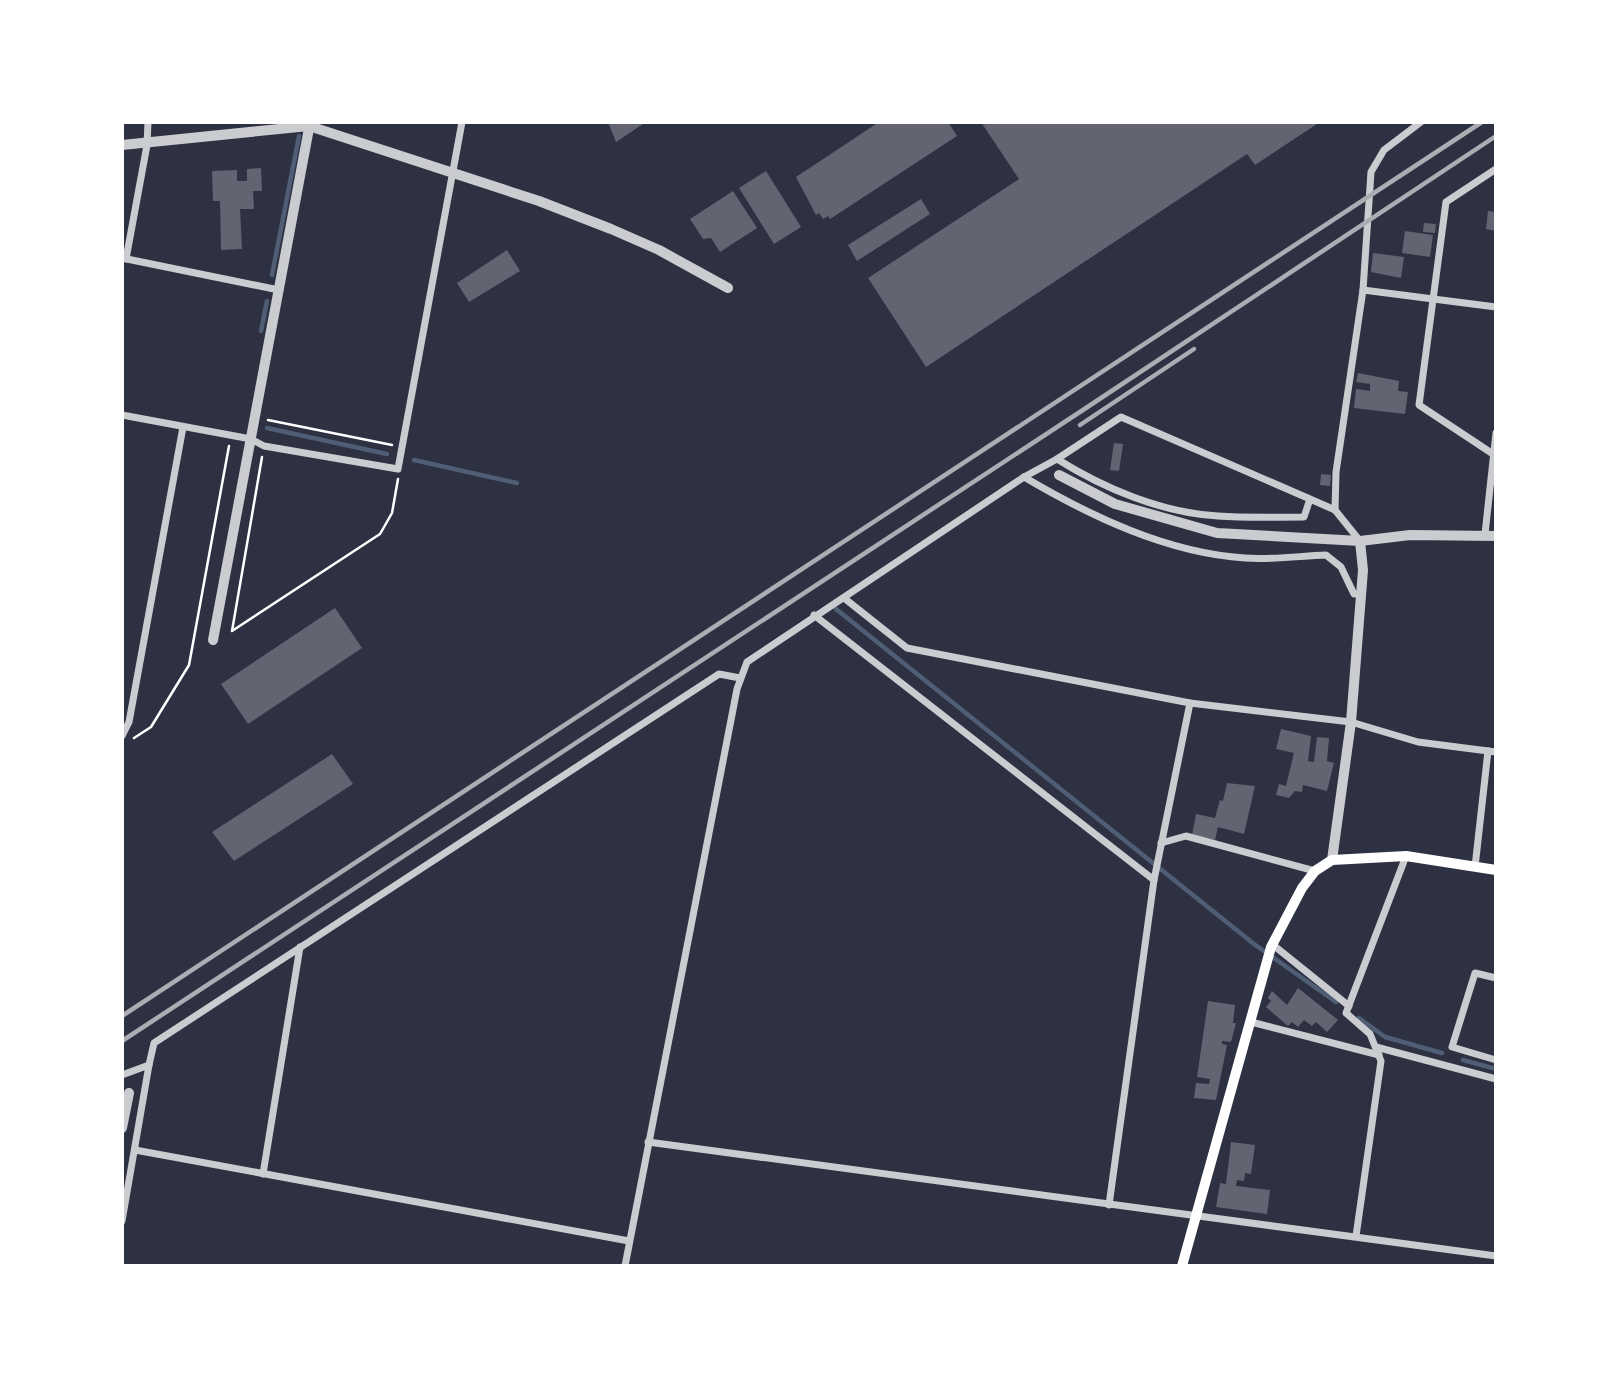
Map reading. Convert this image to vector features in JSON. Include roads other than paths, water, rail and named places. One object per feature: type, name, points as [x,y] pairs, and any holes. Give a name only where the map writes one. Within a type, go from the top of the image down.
[{"type":"main road","points":[[1182,1265],[1271,946],[1302,888],[1315,872],[1332,860],[1406,856],[1496,870]]},
{"type":"street","points":[[148,122],[147,145],[124,259],[279,290]]},
{"type":"street","points":[[122,415],[251,439],[264,446],[398,469],[462,122]]},
{"type":"street","points":[[1335,510],[1336,472],[1363,290],[1371,172],[1384,150],[1421,122]]},
{"type":"street","points":[[213,640],[279,290],[306,124]]},
{"type":"street","points":[[122,145],[147,145],[306,124],[611,229],[659,250],[729,288]]},
{"type":"street","points":[[1493,454],[1419,405],[1446,202],[1496,169]]},
{"type":"street","points":[[1363,290],[1496,307]]},
{"type":"street","points":[[625,1265],[740,678],[747,662],[1024,477],[1121,418],[1335,510],[1360,541],[1361,594],[1351,722],[1332,860]]},
{"type":"street","points":[[122,736],[130,722],[183,427]]},
{"type":"street","points":[[1059,475],[1115,504],[1217,533],[1360,541],[1410,535],[1490,535],[1496,433]]},
{"type":"street","points":[[1057,459],[1100,484],[1169,508],[1216,516],[1304,517],[1310,499]]},
{"type":"street","points":[[1024,477],[1084,509],[1161,542],[1245,558],[1326,555],[1341,567],[1354,594],[1361,594]]},
{"type":"street","points":[[844,598],[907,648],[1190,703],[1351,722],[1418,742],[1492,751],[1475,867]]},
{"type":"street","points":[[814,615],[1154,880]]},
{"type":"street","points":[[122,1221],[154,1042],[719,674],[740,678]]},
{"type":"street","points":[[1109,1205],[1154,880],[1190,703]]},
{"type":"street","points":[[1161,843],[1186,835],[1315,872]]},
{"type":"street","points":[[1356,1236],[1381,1061],[1370,1034],[1346,1013],[1406,856]]},
{"type":"street","points":[[1271,946],[1349,1006]]},
{"type":"street","points":[[263,1174],[300,947]]},
{"type":"street","points":[[1447,1065],[1475,973],[1496,978]]},
{"type":"street","points":[[1251,1022],[1447,1065],[1496,1079]]},
{"type":"street","points":[[1452,1047],[1496,1060]]},
{"type":"street","points":[[122,1075],[149,1065]]},
{"type":"street","points":[[122,1128],[129,1093]]},
{"type":"street","points":[[648,1142],[1496,1256]]},
{"type":"street","points":[[135,1150],[629,1241]]},
{"type":"waterway","points":[[272,275],[299,136]]},
{"type":"waterway","points":[[261,331],[267,301]]},
{"type":"waterway","points":[[267,428],[387,454]]},
{"type":"waterway","points":[[414,460],[517,483]]},
{"type":"waterway","points":[[836,609],[1254,944],[1336,1002]]},
{"type":"waterway","points":[[1359,1018],[1385,1037],[1442,1053]]},
{"type":"waterway","points":[[1463,1060],[1496,1069]]},
{"type":"railway","points":[[122,1016],[1482,122]]},
{"type":"railway","points":[[122,1041],[1496,136]]},
{"type":"railway","points":[[1080,425],[1194,349]]}]
